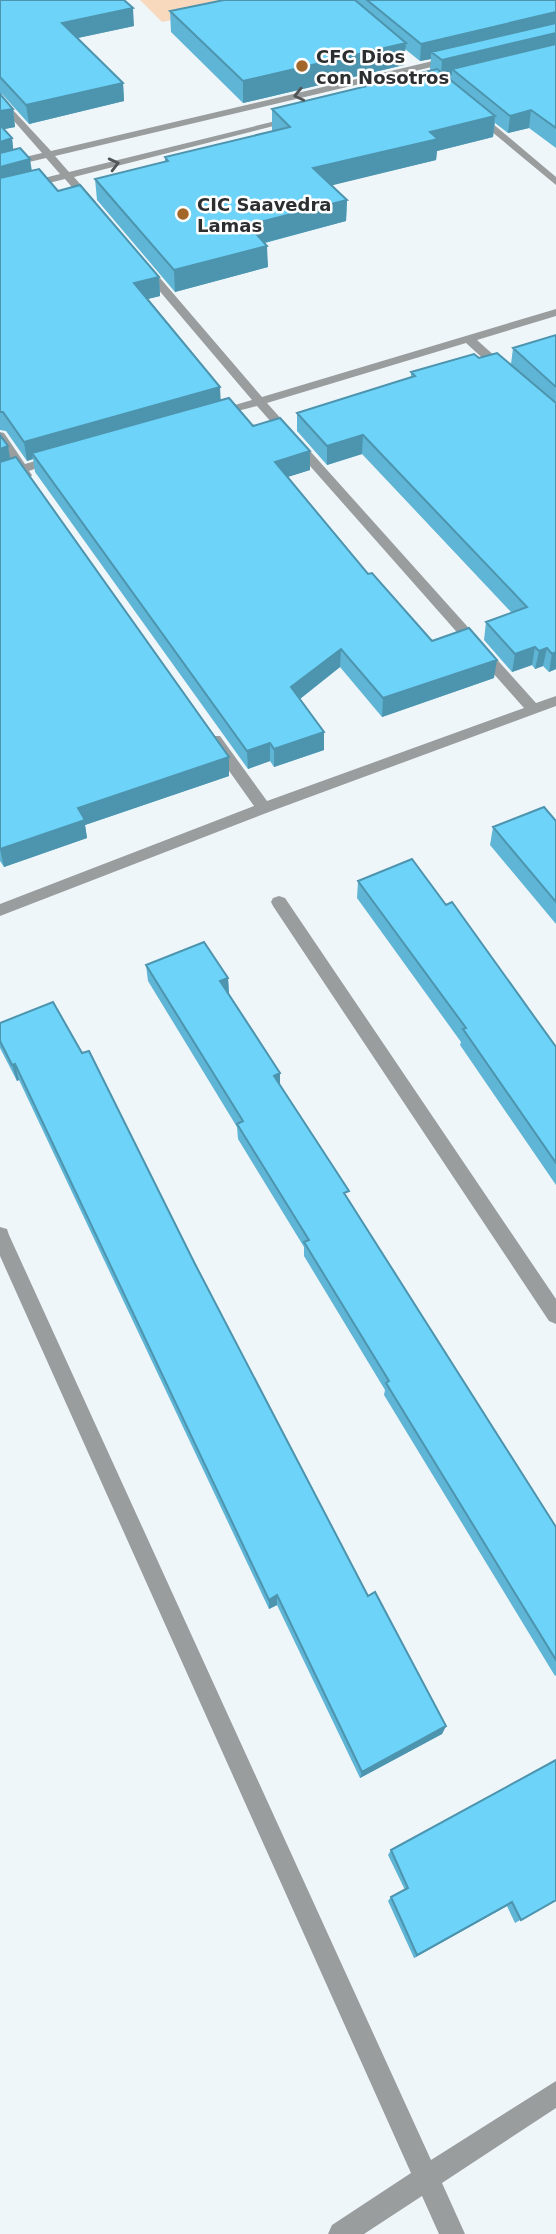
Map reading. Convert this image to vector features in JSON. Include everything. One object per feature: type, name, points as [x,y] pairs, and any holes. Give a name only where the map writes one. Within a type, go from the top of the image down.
[{"type":"street","points":[[0,166],[469,55]]},
{"type":"street","points":[[408,59],[429,75]]},
{"type":"street","points":[[0,99],[102,216]]},
{"type":"street","points":[[471,110],[556,182]]},
{"type":"street","points":[[0,192],[306,116]]},
{"type":"street","points":[[137,258],[260,402],[533,709]]},
{"type":"street","points":[[206,417],[556,312]]},
{"type":"street","points":[[468,338],[517,383]]},
{"type":"street","points":[[0,436],[37,491]]},
{"type":"street","points":[[0,475],[74,454]]},
{"type":"street","points":[[0,910],[264,808],[556,701]]},
{"type":"street","points":[[208,729],[264,808]]},
{"type":"street","points":[[279,901],[556,1315]]},
{"type":"street","points":[[0,1235],[452,2234]]},
{"type":"street","points":[[341,2234],[556,2093]]},
{"type":"shaded area","points":[[140,0],[265,0],[162,22]]},
{"type":"building","points":[[0,0],[124,0],[133,8],[62,23],[123,83],[26,105],[0,77]]},
{"type":"building","points":[[224,0],[355,0],[406,43],[243,81],[170,11]]},
{"type":"building","points":[[367,0],[556,0],[556,12],[421,44]]},
{"type":"building","points":[[556,23],[556,33],[442,60],[431,52]]},
{"type":"building","points":[[556,44],[556,128],[531,110],[510,116],[452,69]]},
{"type":"building","points":[[437,69],[495,116],[430,132],[438,139],[313,168],[347,200],[248,225],[267,246],[174,270],[95,179],[168,161],[165,157],[290,127],[272,109]]},
{"type":"building","points":[[0,94],[13,109],[0,111]]},
{"type":"building","points":[[0,125],[12,138],[0,142]]},
{"type":"building","points":[[20,148],[30,159],[0,167],[0,153]]},
{"type":"building","points":[[39,169],[58,191],[80,185],[159,277],[134,283],[220,387],[24,442],[3,412],[0,412],[0,178]]},
{"type":"building","points":[[556,335],[556,387],[513,348]]},
{"type":"building","points":[[497,353],[556,403],[556,652],[552,654],[547,648],[539,651],[535,647],[515,654],[486,622],[527,607],[363,435],[327,446],[297,413],[415,376],[411,372],[474,354],[479,358]]},
{"type":"building","points":[[229,398],[253,426],[280,418],[310,451],[275,462],[368,574],[372,573],[432,641],[469,628],[497,660],[383,698],[341,649],[291,687],[324,732],[274,749],[270,743],[247,751],[32,453]]},
{"type":"building","points":[[0,435],[8,446],[0,449]]},
{"type":"building","points":[[16,457],[229,757],[78,808],[85,820],[0,849],[0,462]]},
{"type":"building","points":[[544,807],[556,821],[556,902],[493,827]]},
{"type":"building","points":[[412,859],[446,905],[452,902],[556,1047],[556,1163],[463,1029],[466,1028],[358,881]]},
{"type":"building","points":[[204,942],[228,978],[220,981],[280,1073],[274,1076],[349,1191],[344,1193],[556,1527],[556,1660],[386,1383],[389,1381],[304,1242],[309,1240],[237,1124],[243,1121],[146,965]]},
{"type":"building","points":[[53,1002],[82,1053],[89,1051],[195,1264],[368,1596],[375,1592],[446,1726],[362,1772],[277,1595],[269,1600],[15,1064],[12,1065],[0,1041],[0,1023]]},
{"type":"building","points":[[556,1760],[556,1900],[521,1920],[512,1902],[417,1955],[391,1897],[408,1888],[391,1850]]},
{"type":"place","name":"CFC Dios con Nosotros","points":[[302,66]]},
{"type":"place","name":"CIC Saavedra Lamas","points":[[183,214]]}]
